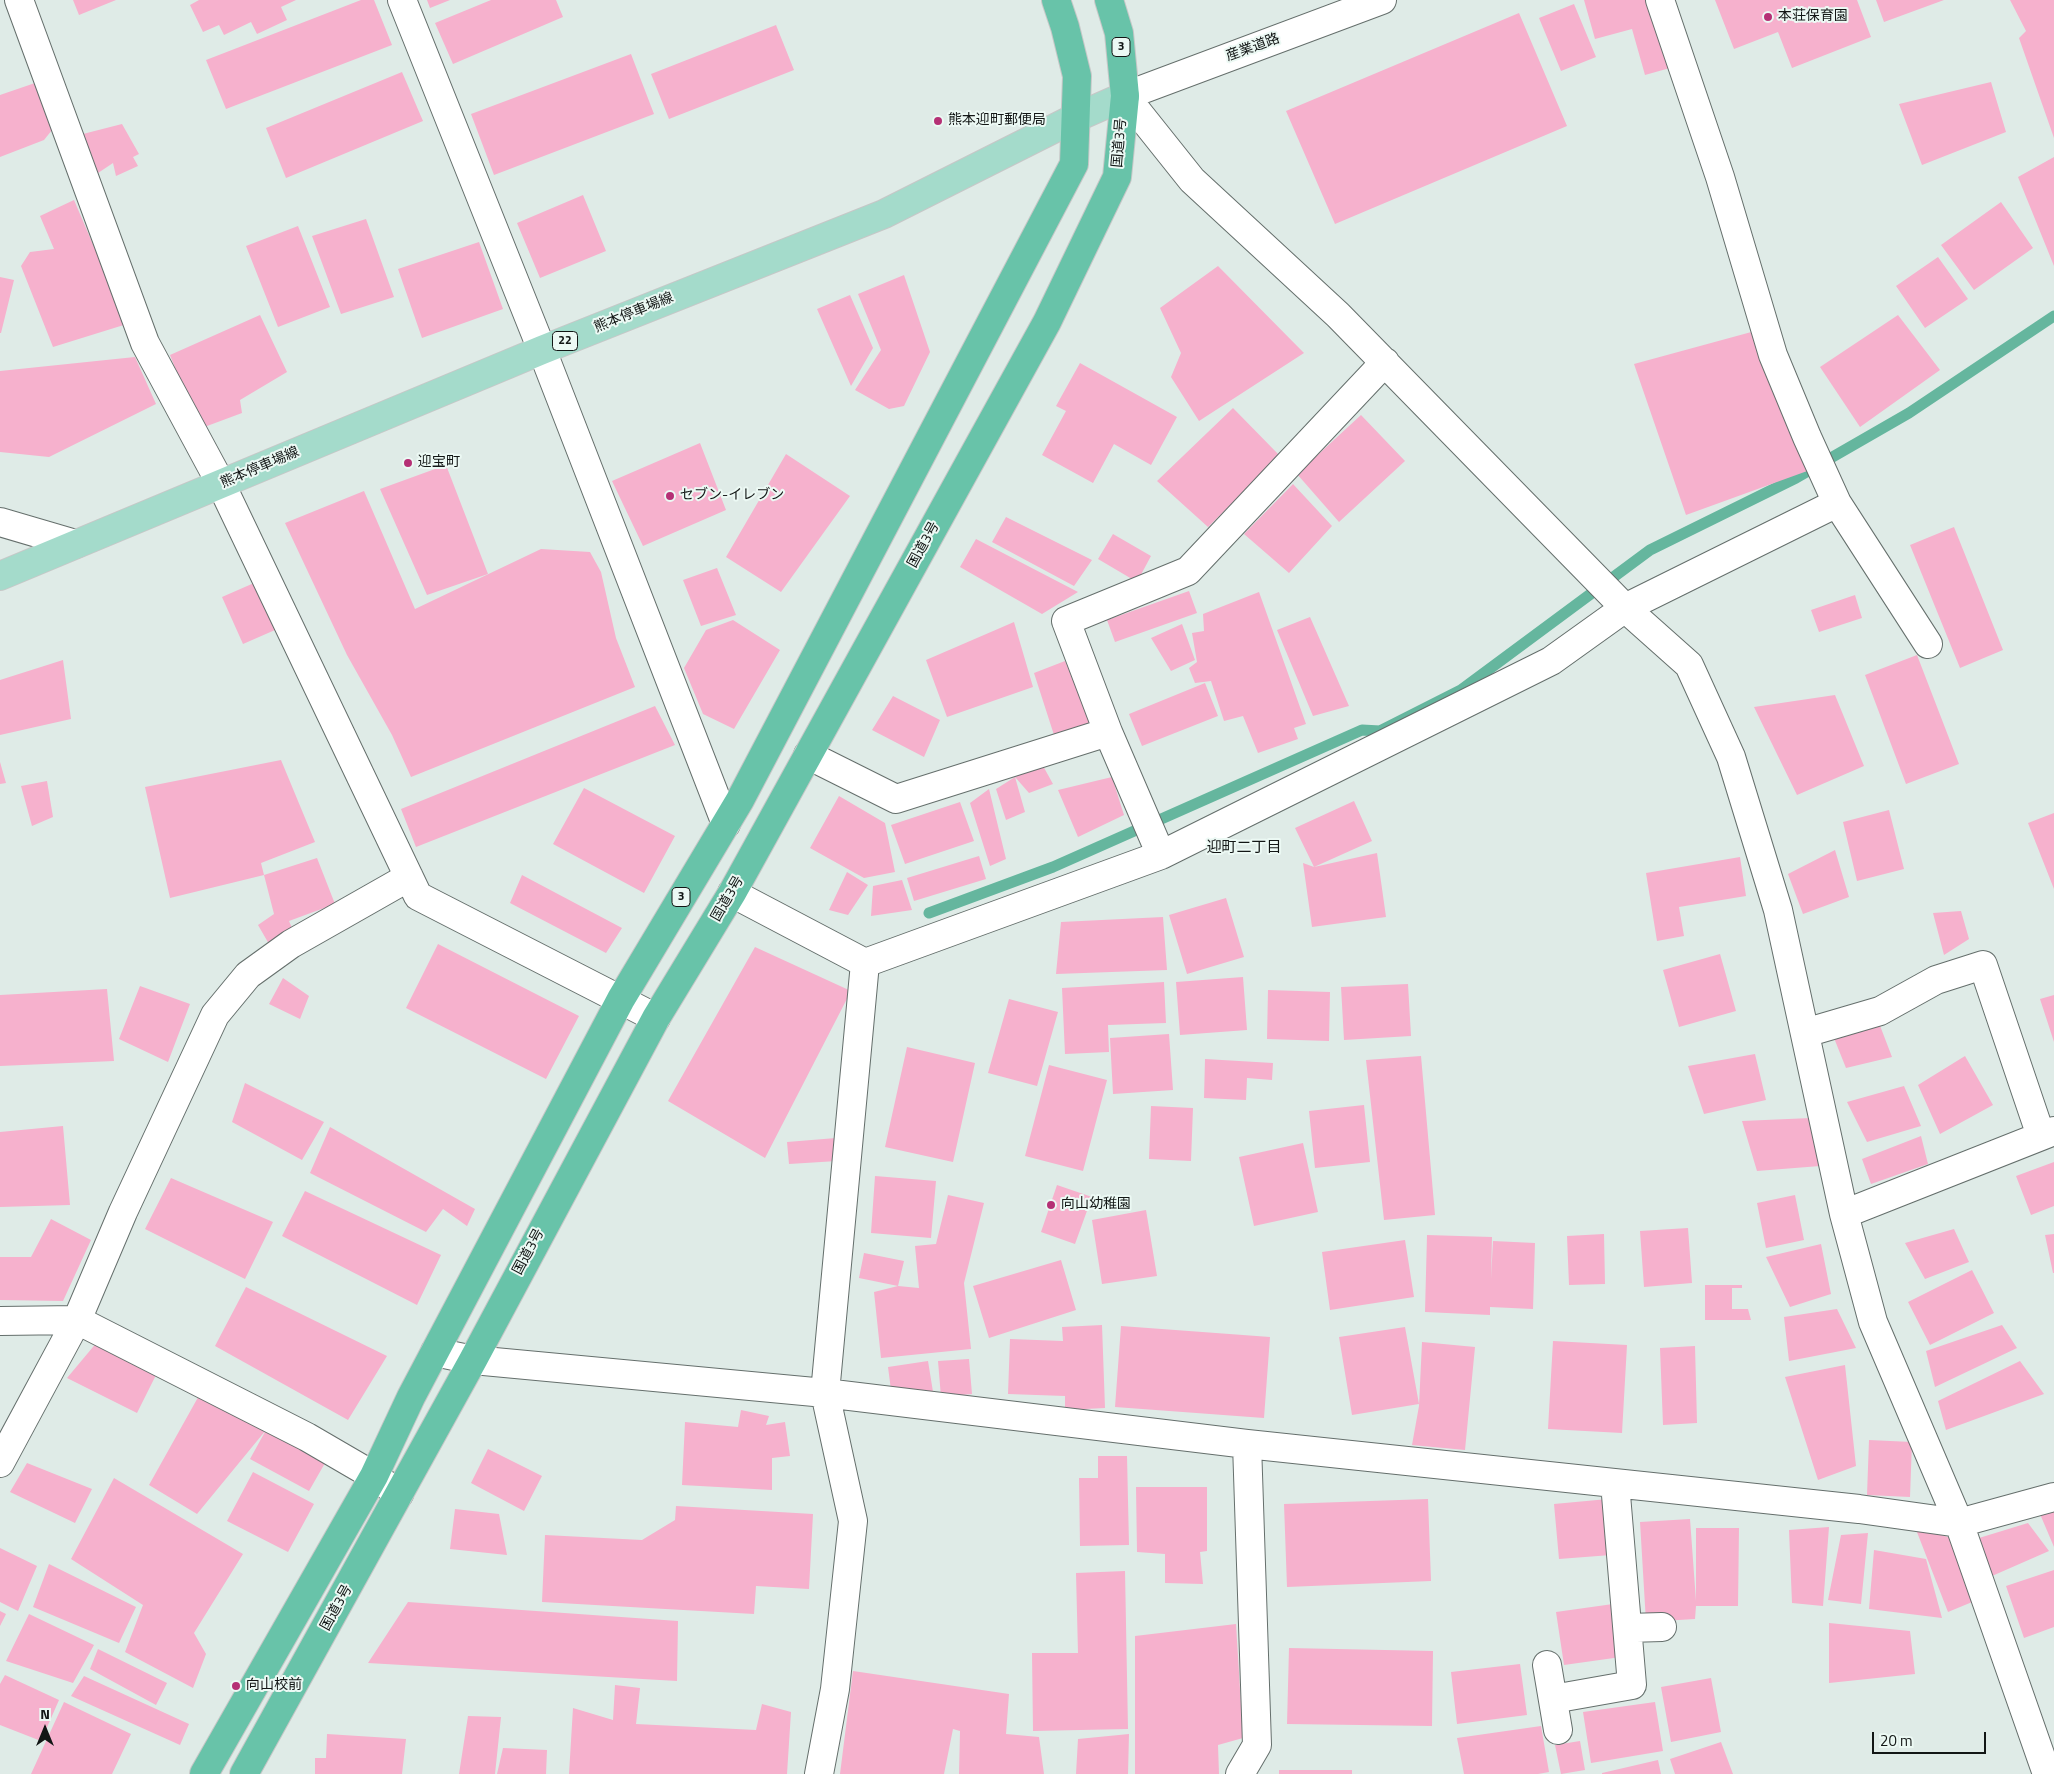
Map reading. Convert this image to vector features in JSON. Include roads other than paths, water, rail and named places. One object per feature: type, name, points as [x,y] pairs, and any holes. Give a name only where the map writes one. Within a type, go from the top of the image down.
[{"type":"highway","name":"3","points":[[204,1774],[374,1476],[435,1352],[621,999],[726,824],[1074,164],[1077,76],[1056,0]]},
{"type":"highway","name":"国道3号","points":[[244,1774],[473,1360],[656,1018],[732,893],[1047,322],[1117,177],[1125,96],[1119,33],[1108,0]]},
{"type":"main road","name":"熊本停車場線","points":[[0,576],[542,350],[884,214],[1075,118],[1125,96]]},
{"type":"street","points":[[19,0],[145,343],[221,484],[418,896],[656,1018]]},
{"type":"street","points":[[402,0],[542,350],[726,824]]},
{"type":"street","name":"産業道路","points":[[1125,96],[1382,0]]},
{"type":"street","points":[[1660,0],[1720,177],[1773,355],[1833,496],[1928,644]]},
{"type":"street","points":[[1125,96],[1192,180],[1385,362],[1625,608],[1690,665],[1731,757],[1778,910],[1844,1214],[1873,1322],[1959,1523],[2047,1774]]},
{"type":"street","points":[[1162,855],[1108,732],[1066,621],[1188,571],[1385,362]]},
{"type":"street","points":[[732,893],[865,963],[1162,855],[1551,661],[1625,608],[1833,496]]},
{"type":"street","points":[[0,522],[74,544]]},
{"type":"street","points":[[808,755],[896,799],[1108,732]]},
{"type":"street","points":[[0,1463],[77,1320],[123,1212],[216,1014],[248,975],[284,949],[409,877]]},
{"type":"street","points":[[819,1774],[835,1689],[854,1521],[825,1393],[865,963]]},
{"type":"street","points":[[1805,1033],[1880,1011],[1936,980],[1982,965],[2047,1134],[1844,1214]]},
{"type":"street","points":[[0,1321],[77,1320],[307,1437],[374,1476],[399,1494]]},
{"type":"street","points":[[435,1352],[473,1360],[825,1393],[1247,1444],[1859,1509],[1959,1523],[2054,1497]]},
{"type":"street","points":[[1240,1774],[1257,1744],[1247,1444]]},
{"type":"street","points":[[1553,1699],[1632,1685],[1615,1484]]},
{"type":"street","points":[[1628,1628],[1662,1627]]},
{"type":"street","points":[[1547,1666],[1558,1730]]},
{"type":"waterway","points":[[929,913],[1053,867],[1362,730],[1380,731],[1461,690],[1650,550],[1796,478],[1909,413],[2054,316]]},
{"type":"place","name":"本荘保育園","points":[[1768,17]]},
{"type":"place","name":"熊本迎町郵便局","points":[[938,121]]},
{"type":"place","name":"迎宝町","points":[[408,463]]},
{"type":"place","name":"セブン-イレブン","points":[[670,496]]},
{"type":"place","name":"向山幼稚園","points":[[1051,1205]]},
{"type":"place","name":"向山校前","points":[[236,1686]]},
{"type":"district","name":"迎町二丁目","points":[[1244,848]]}]
